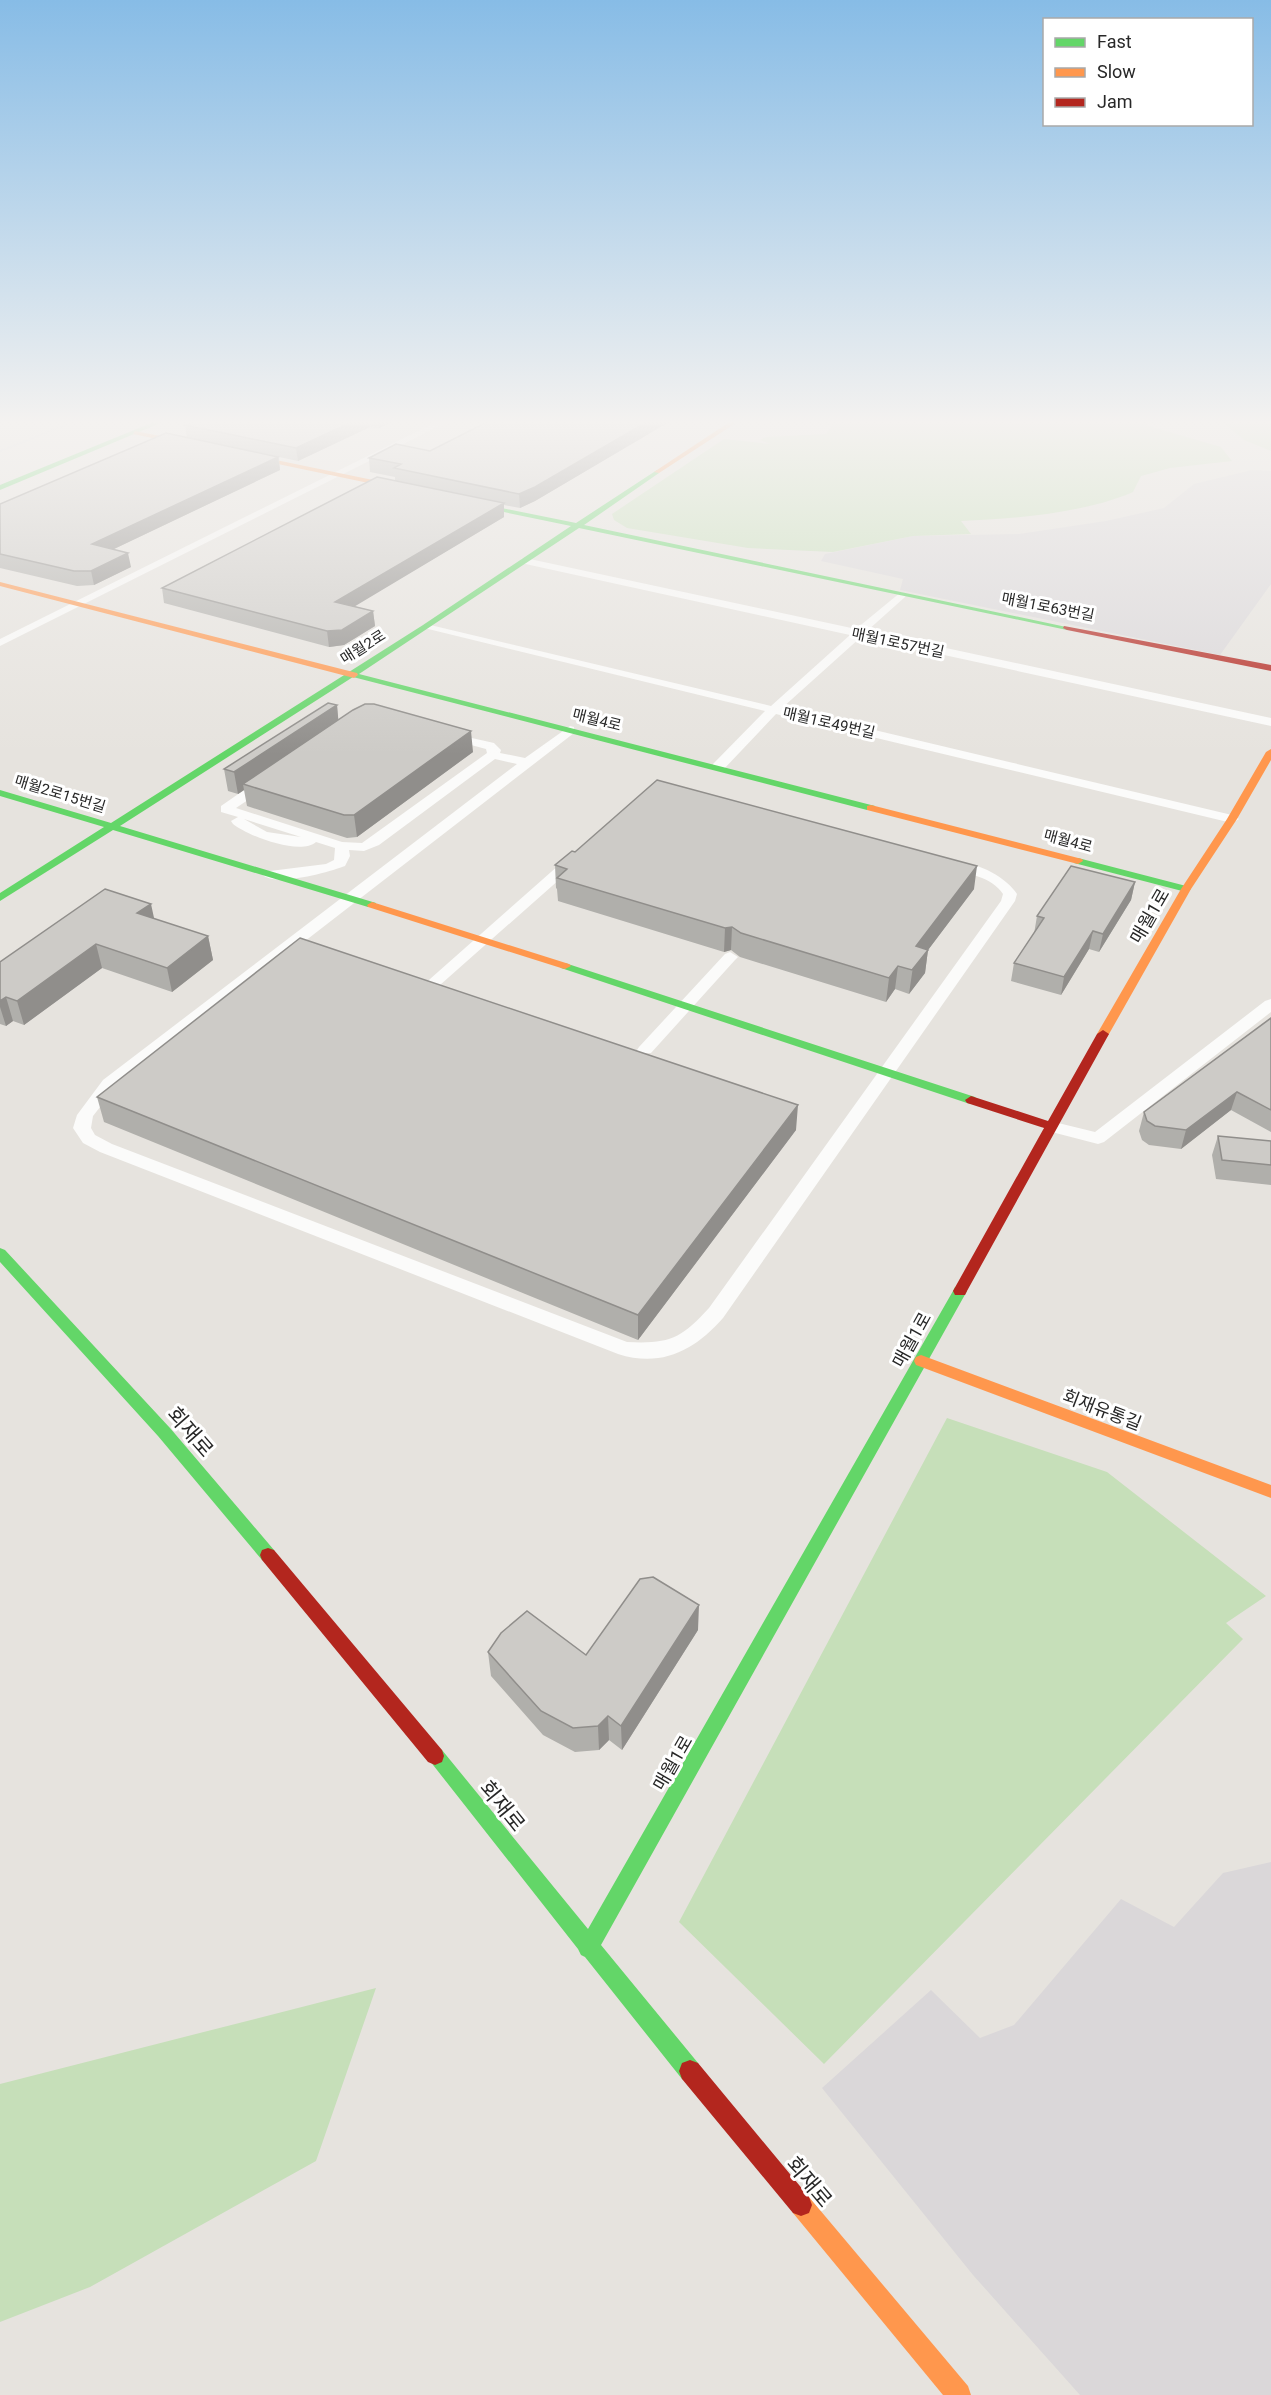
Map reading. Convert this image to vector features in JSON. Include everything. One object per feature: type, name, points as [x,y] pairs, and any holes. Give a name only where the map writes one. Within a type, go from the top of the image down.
[{"type":"street","points":[[0,643],[226,531]]},
{"type":"street","name":"매월2로","points":[[0,898],[426,627],[566,531]]},
{"type":"street","name":"매월1로63번길","points":[[596,531],[901,595],[1271,668]]},
{"type":"street","name":"매월1로57번길","points":[[525,561],[1271,722]]},
{"type":"street","name":"매월4로","points":[[0,584],[1186,889]]},
{"type":"street","points":[[718,767],[773,710],[901,595]]},
{"type":"street","name":"매월1로49번길","points":[[426,627],[1232,819]]},
{"type":"street","points":[[570,730],[353,899],[109,1084],[85,1114],[82,1128],[89,1139],[106,1148],[625,1349],[652,1351],[677,1347],[694,1338],[716,1313],[1008,901],[1010,894],[1005,885],[994,877],[938,862]]},
{"type":"street","points":[[238,821],[246,828],[284,842],[364,847],[493,755],[495,750],[490,746],[437,732]]},
{"type":"street","name":"매월1로","points":[[588,1948],[921,1361],[1050,1126],[1186,889],[1232,819],[1271,752]]},
{"type":"street","points":[[493,755],[528,763]]},
{"type":"street","points":[[270,874],[315,873],[340,863],[343,856],[335,844],[226,809],[281,771]]},
{"type":"street","name":"매월2로15번길","points":[[0,793],[483,940],[889,1071],[1050,1126]]},
{"type":"street","points":[[435,982],[587,847]]},
{"type":"street","points":[[645,1050],[730,957]]},
{"type":"street","points":[[1050,1126],[1098,1138],[1271,1004]]},
{"type":"street","name":"회재로","points":[[0,1253],[187,1460],[410,1724],[588,1948],[959,2395]]},
{"type":"street","name":"회재유통길","points":[[921,1361],[1271,1492]]},
{"type":"shaded area","points":[[1041,531],[1271,531],[1271,584],[1220,655],[900,590],[903,579],[821,561],[825,554],[913,536],[1019,534]]},
{"type":"shaded area","points":[[1271,1862],[1271,2395],[1080,2395],[973,2275],[822,2088],[931,1990],[980,2038],[1014,2025],[1121,1899],[1174,1927],[1223,1873]]},
{"type":"green space","points":[[644,531],[969,531],[971,534],[913,536],[833,552],[748,548]]},
{"type":"green space","points":[[947,1418],[1107,1472],[1266,1596],[1226,1623],[1243,1639],[824,2064],[679,1922]]},
{"type":"green space","points":[[376,1988],[316,2161],[90,2287],[0,2322],[0,2084]]},
{"type":"building","points":[[0,531],[120,531],[92,544],[128,553],[91,571],[74,571],[0,554]]},
{"type":"building","points":[[273,531],[457,531],[335,602],[373,611],[342,630],[327,631],[162,588]]},
{"type":"building","points":[[328,703],[337,705],[234,772],[224,769]]},
{"type":"building","points":[[365,704],[374,704],[471,731],[354,815],[344,815],[243,784],[353,710]]},
{"type":"building","points":[[657,780],[977,866],[916,946],[928,950],[912,970],[898,966],[889,978],[741,933],[732,927],[725,928],[557,878],[567,869],[555,865],[572,851],[575,852]]},
{"type":"building","points":[[1071,866],[1135,882],[1103,934],[1093,931],[1064,977],[1014,963],[1044,918],[1037,916]]},
{"type":"building","points":[[105,889],[151,904],[137,913],[208,936],[167,968],[96,944],[17,1001],[6,997],[0,1001],[0,962]]},
{"type":"building","points":[[300,938],[798,1105],[638,1315],[97,1097]]},
{"type":"building","points":[[1271,1018],[1271,1110],[1237,1092],[1186,1130],[1155,1126],[1147,1121],[1144,1112]]},
{"type":"building","points":[[1218,1136],[1271,1141],[1271,1165],[1222,1160]]},
{"type":"building","points":[[653,1577],[699,1605],[621,1726],[608,1716],[598,1726],[573,1728],[541,1711],[488,1652],[501,1633],[527,1611],[586,1655],[640,1579]]},
{"type":"traffic: fast","points":[[0,898],[426,627],[569,531]]},
{"type":"traffic: fast","points":[[603,531],[1067,628]]},
{"type":"traffic: fast","points":[[354,675],[871,808]]},
{"type":"traffic: fast","points":[[0,793],[372,905]]},
{"type":"traffic: fast","points":[[1078,861],[1186,889]]},
{"type":"traffic: fast","points":[[565,966],[971,1100]]},
{"type":"traffic: fast","points":[[0,1253],[164,1432],[268,1555]]},
{"type":"traffic: fast","points":[[588,1948],[960,1291]]},
{"type":"traffic: fast","points":[[435,1756],[690,2071]]},
{"type":"traffic: slow","points":[[0,584],[354,675]]},
{"type":"traffic: slow","points":[[1103,1034],[1186,889],[1232,819],[1271,752]]},
{"type":"traffic: slow","points":[[871,808],[1078,861]]},
{"type":"traffic: slow","points":[[372,905],[565,966]]},
{"type":"traffic: slow","points":[[921,1361],[1271,1492]]},
{"type":"traffic: slow","points":[[801,2205],[959,2395]]},
{"type":"traffic: jam","points":[[1067,628],[1271,668]]},
{"type":"traffic: jam","points":[[960,1291],[1103,1034]]},
{"type":"traffic: jam","points":[[971,1100],[1050,1126]]},
{"type":"traffic: jam","points":[[268,1555],[435,1756]]},
{"type":"traffic: jam","points":[[690,2071],[801,2205]]}]
